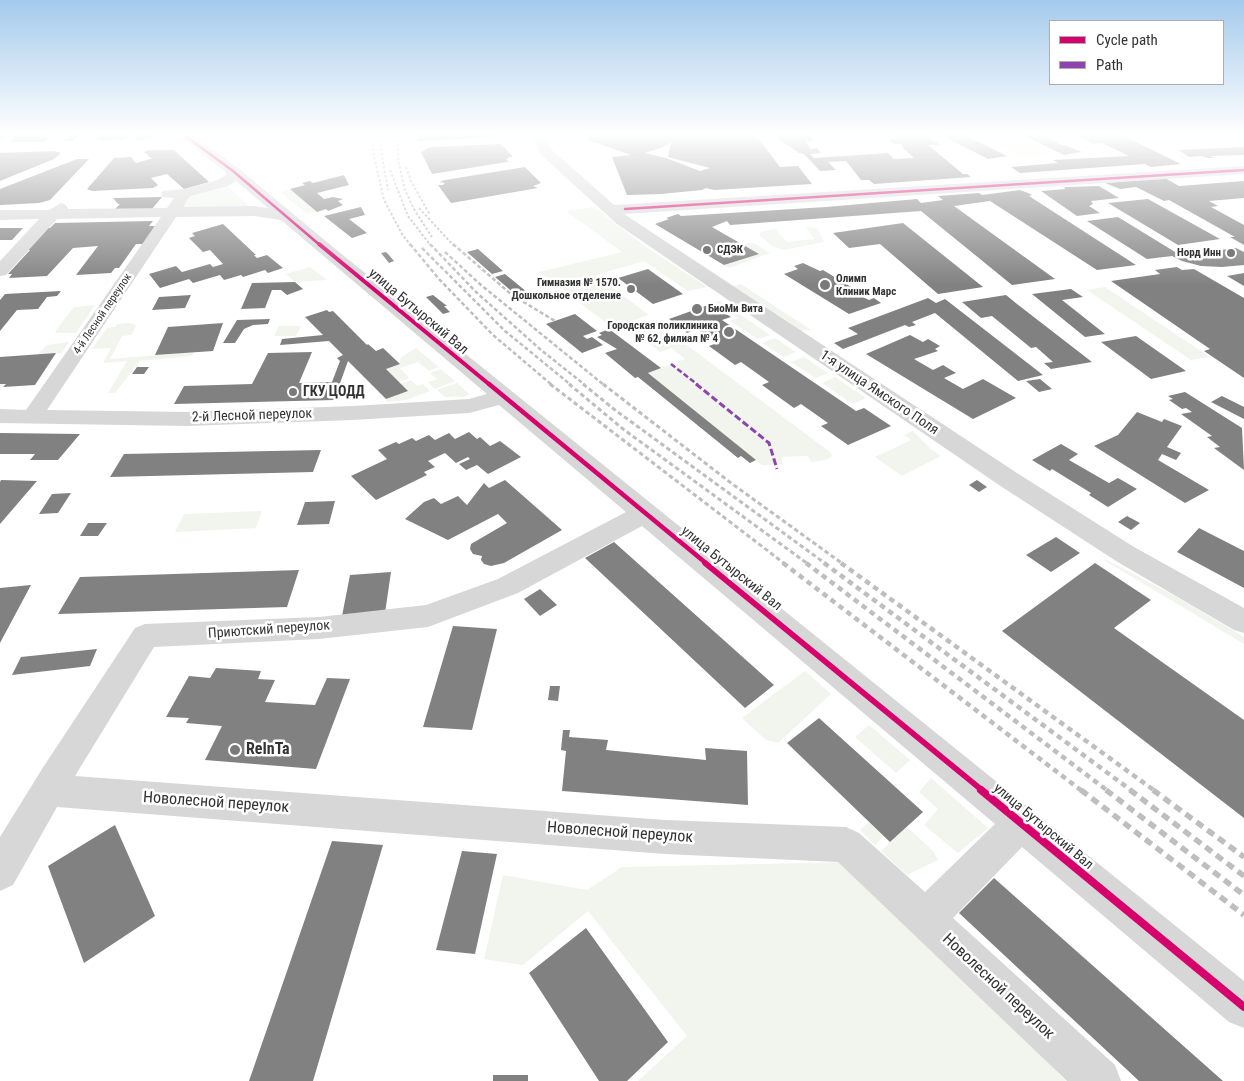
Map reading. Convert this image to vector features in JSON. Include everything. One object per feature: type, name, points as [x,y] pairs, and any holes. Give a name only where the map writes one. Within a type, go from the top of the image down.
[{"type":"street","points":[[156,194],[185,193],[214,185]]},
{"type":"street","name":"улица Бутырский Вал","points":[[250,185],[1244,1007]]},
{"type":"street","name":"1-я улица Ямского Поля","points":[[584,185],[623,221],[1016,484],[1112,546],[1244,622]]},
{"type":"street","points":[[611,210],[1000,185]]},
{"type":"street","name":"4-й Лесной переулок","points":[[33,415],[185,193]]},
{"type":"street","points":[[0,271],[52,215],[59,209],[82,200],[19,214]]},
{"type":"street","points":[[0,214],[52,215],[254,211],[286,216]]},
{"type":"street","name":"2-й Лесной переулок","points":[[0,416],[187,418],[370,412],[469,406],[503,396]]},
{"type":"street","name":"Приютский переулок","points":[[0,872],[51,785],[145,636],[319,628],[428,616],[508,586],[645,513]]},
{"type":"street","name":"Новолесной переулок","points":[[51,785],[665,837],[846,845],[1099,1081]]},
{"type":"street","points":[[925,919],[1020,823]]},
{"type":"shaded area","points":[[228,186],[249,206],[180,208],[191,193]]},
{"type":"shaded area","points":[[290,189],[317,212],[307,214],[281,193]]},
{"type":"shaded area","name":"Гимназия № 1570. Дошкольное отделение","points":[[594,207],[646,247],[707,287],[688,291],[644,261],[596,275],[649,315],[613,328],[539,272],[622,252],[566,211]]},
{"type":"shaded area","points":[[806,227],[817,228],[824,242],[784,250],[773,247],[760,236],[760,233],[764,231],[775,229],[787,242],[814,239]]},
{"type":"shaded area","points":[[754,243],[770,253],[729,268],[724,265],[758,254],[742,245]]},
{"type":"shaded area","points":[[310,267],[327,280],[295,282],[286,274]]},
{"type":"shaded area","points":[[741,284],[811,330],[801,331],[734,286]]},
{"type":"shaded area","points":[[1105,287],[1210,357],[1191,360],[1087,290]]},
{"type":"shaded area","points":[[720,301],[770,335],[758,339],[730,321],[738,318],[715,303]]},
{"type":"shaded area","points":[[95,305],[76,333],[56,333],[56,330],[74,307]]},
{"type":"shaded area","points":[[130,323],[136,326],[132,335],[122,336],[110,359],[194,352],[192,356],[140,361],[115,393],[108,393],[127,361],[103,363],[111,348],[92,349],[107,328],[115,327],[117,324]]},
{"type":"shaded area","points":[[655,324],[660,325],[830,452],[832,456],[826,460],[811,462],[808,456],[781,457],[783,464],[762,465],[648,373],[685,359],[671,348],[660,352],[635,332]]},
{"type":"shaded area","points":[[279,326],[301,326],[296,336],[274,336]]},
{"type":"shaded area","points":[[775,338],[796,352],[784,357],[762,343]]},
{"type":"shaded area","points":[[69,342],[62,353],[38,354],[47,345]]},
{"type":"shaded area","points":[[416,348],[439,367],[429,371],[418,362],[400,368],[409,378],[399,382],[386,369],[400,364],[400,359],[403,356]]},
{"type":"shaded area","points":[[804,357],[828,373],[816,378],[791,362]]},
{"type":"shaded area","points":[[441,369],[455,381],[435,389],[428,382],[437,379],[430,373]]},
{"type":"shaded area","points":[[835,377],[866,398],[853,404],[822,383]]},
{"type":"shaded area","points":[[411,380],[417,386],[423,384],[430,391],[406,400],[387,402],[386,399],[408,391],[401,384]]},
{"type":"shaded area","points":[[457,383],[469,394],[464,397],[445,397],[437,390]]},
{"type":"shaded area","points":[[913,431],[941,456],[902,476],[875,457],[911,440],[904,435]]},
{"type":"shaded area","points":[[262,511],[256,528],[175,532],[184,514]]},
{"type":"shaded area","points":[[1104,560],[1175,596],[1244,637],[1244,644]]},
{"type":"shaded area","points":[[805,671],[831,694],[778,743],[766,740],[742,718]]},
{"type":"shaded area","points":[[869,725],[910,760],[896,773],[855,737]]},
{"type":"shaded area","points":[[931,778],[988,828],[958,853],[924,825],[938,809],[919,792]]},
{"type":"shaded area","points":[[869,822],[884,836],[875,845],[860,830]]},
{"type":"shaded area","points":[[907,827],[933,851],[938,860],[907,875],[881,851]]},
{"type":"shaded area","points":[[852,862],[1066,1081],[638,1081],[687,1036],[588,911],[523,965],[484,959],[503,875],[587,890],[622,867]]},
{"type":"building","points":[[9,185],[64,185],[50,200],[39,203],[0,205],[0,189]]},
{"type":"building","points":[[90,185],[157,185],[153,188],[92,191],[87,189]]},
{"type":"building","points":[[180,185],[197,185],[184,189]]},
{"type":"building","points":[[303,185],[347,185],[317,193],[324,199],[333,197],[343,199],[338,201],[343,205],[328,211],[326,209],[317,212],[290,189]]},
{"type":"building","points":[[438,185],[534,185],[533,186],[538,188],[451,203]]},
{"type":"building","points":[[623,185],[788,185],[714,190],[706,188],[661,194],[627,195]]},
{"type":"building","points":[[1111,185],[1244,185],[1244,198],[1209,201],[1218,206],[1211,207],[1244,225],[1244,245],[1230,237],[1235,237],[1169,200],[1164,201],[1136,187],[1120,189]]},
{"type":"building","points":[[1099,186],[1119,198],[1091,201],[1093,204],[1089,206],[1100,213],[1077,216],[1041,191],[1065,189],[1064,187]]},
{"type":"building","points":[[1020,190],[1032,195],[1029,196],[1136,265],[1097,270],[990,201],[954,206],[1055,279],[1012,285],[921,211],[730,225],[727,221],[712,227],[759,254],[724,265],[655,224],[678,214],[681,216],[826,207],[917,199],[921,203],[943,200],[938,196],[979,193],[982,195]]},
{"type":"building","points":[[162,197],[151,210],[114,210],[120,204],[113,198]]},
{"type":"building","points":[[1148,199],[1220,239],[1178,245],[1108,203]]},
{"type":"building","points":[[361,207],[365,215],[349,219],[367,233],[352,238],[324,216]]},
{"type":"building","points":[[1118,217],[1180,255],[1236,248],[1244,252],[1244,265],[1201,266],[1172,256],[1147,259],[1087,221]]},
{"type":"building","points":[[153,221],[149,226],[158,226],[146,244],[136,244],[119,268],[115,268],[111,273],[76,275],[98,246],[73,248],[47,276],[9,278],[12,274],[8,274],[30,250],[24,250],[44,228],[50,228],[55,223]]},
{"type":"building","points":[[903,223],[983,287],[938,294],[880,244],[849,248],[833,233]]},
{"type":"building","points":[[223,224],[257,258],[267,255],[283,268],[268,273],[265,270],[243,277],[241,275],[224,280],[220,275],[193,283],[189,279],[160,288],[149,274],[176,266],[182,272],[210,264],[213,267],[223,264],[210,250],[203,252],[189,238],[195,236],[192,233]]},
{"type":"building","points":[[0,228],[23,228],[12,240],[0,240]]},
{"type":"building","points":[[478,249],[503,271],[492,274],[467,252]]},
{"type":"building","points":[[386,252],[394,261],[389,263],[381,253]]},
{"type":"building","name":"Олимп Клиник Марс","points":[[803,263],[820,271],[823,270],[866,296],[863,297],[869,300],[874,298],[881,303],[849,314],[784,274],[798,269],[794,266]]},
{"type":"building","points":[[1177,267],[1182,270],[1194,269],[1244,298],[1244,378],[1204,351],[1210,349],[1111,281],[1160,274],[1155,270]]},
{"type":"building","points":[[648,269],[683,294],[653,304],[618,278]]},
{"type":"building","points":[[1244,273],[1244,286],[1227,276]]},
{"type":"building","points":[[505,274],[533,297],[522,300],[495,277]]},
{"type":"building","points":[[576,279],[583,284],[573,287],[566,282]]},
{"type":"building","points":[[295,282],[303,289],[287,295],[281,290],[272,290],[265,308],[241,309],[252,283]]},
{"type":"building","points":[[1071,289],[1083,297],[1062,300],[1105,334],[1085,337],[1032,294]]},
{"type":"building","points":[[61,291],[57,296],[47,297],[38,309],[17,310],[0,331],[0,300],[5,294]]},
{"type":"building","points":[[191,295],[185,308],[152,310],[159,297]]},
{"type":"building","points":[[433,295],[447,306],[444,306],[450,312],[443,314],[426,297]]},
{"type":"building","points":[[1006,295],[1092,362],[1051,369],[1044,363],[1053,362],[1036,347],[1031,348],[992,316],[981,318],[962,302]]},
{"type":"building","points":[[928,298],[936,303],[945,299],[1043,375],[1018,381],[935,313],[912,322],[916,325],[909,327],[905,325],[843,349],[834,343],[858,334],[848,328]]},
{"type":"building","points":[[711,304],[731,317],[722,320],[856,411],[864,408],[891,426],[848,445],[821,426],[828,423],[801,404],[794,408],[762,385],[769,382],[741,362],[735,365],[709,346],[717,343],[697,329],[687,333],[669,319]]},
{"type":"building","points":[[327,310],[329,312],[333,311],[367,345],[376,351],[383,348],[400,364],[386,369],[408,391],[386,399],[348,361],[334,400],[174,404],[184,386],[252,384],[268,353],[312,352],[299,383],[332,382],[340,361],[337,358],[343,355],[329,341],[280,345],[282,339],[323,335],[305,317]]},
{"type":"building","points":[[575,314],[597,331],[583,336],[587,339],[592,337],[603,345],[582,353],[546,324]]},
{"type":"building","points":[[270,319],[268,324],[253,325],[244,329],[235,343],[223,343],[237,320]]},
{"type":"building","points":[[223,323],[213,351],[155,355],[168,327]]},
{"type":"building","points":[[609,329],[661,368],[648,373],[756,460],[750,463],[741,456],[738,458],[638,377],[635,378],[605,353],[617,349],[597,337],[602,335],[599,333]]},
{"type":"building","points":[[910,335],[923,342],[928,339],[940,346],[935,349],[938,351],[914,359],[933,370],[943,365],[956,373],[944,378],[963,389],[983,379],[1016,398],[973,419],[866,354]]},
{"type":"building","points":[[1136,336],[1186,371],[1151,379],[1101,342]]},
{"type":"building","points":[[56,353],[35,385],[3,387],[6,384],[0,384],[0,357]]},
{"type":"building","points":[[137,367],[149,367],[144,374],[132,374]]},
{"type":"building","points":[[1040,379],[1052,389],[1039,392],[1026,381]]},
{"type":"building","points":[[1185,392],[1242,428],[1244,470],[1214,448],[1220,447],[1207,437],[1212,436],[1181,414],[1192,412],[1186,408],[1182,409],[1169,400],[1173,399],[1168,396]]},
{"type":"building","points":[[1222,396],[1244,407],[1244,419],[1211,402]]},
{"type":"building","points":[[1137,412],[1162,422],[1164,419],[1182,426],[1167,447],[1181,453],[1176,460],[1162,454],[1158,460],[1209,490],[1185,503],[1094,446],[1118,435]]},
{"type":"building","points":[[469,432],[477,439],[480,437],[490,446],[500,441],[521,457],[488,474],[477,465],[466,470],[459,464],[470,459],[468,457],[456,463],[445,453],[428,461],[435,467],[424,472],[427,475],[376,500],[351,476],[387,459],[378,450],[396,442],[399,444],[412,438],[416,441],[429,435],[435,440],[449,433],[455,439]]},
{"type":"building","points":[[0,433],[80,434],[58,460],[30,460],[35,454],[0,454]]},
{"type":"building","points":[[1061,444],[1078,454],[1069,460],[1109,483],[1118,478],[1137,489],[1108,507],[1089,495],[1091,493],[1052,469],[1050,471],[1032,460]]},
{"type":"building","points":[[321,450],[313,472],[110,477],[124,454]]},
{"type":"building","points":[[1,480],[37,481],[0,524],[0,482]]},
{"type":"building","points":[[505,480],[562,530],[504,563],[491,566],[484,564],[481,560],[482,556],[473,554],[470,549],[471,544],[507,523],[498,514],[448,540],[405,519],[424,502],[434,498],[441,504],[458,496],[467,505],[484,483],[489,488]]},
{"type":"building","points":[[977,480],[987,487],[979,492],[969,485]]},
{"type":"building","points":[[71,493],[58,513],[39,514],[52,494]]},
{"type":"building","points":[[335,501],[329,524],[297,525],[305,502]]},
{"type":"building","points":[[1127,516],[1140,523],[1131,530],[1118,522]]},
{"type":"building","points":[[88,523],[107,523],[98,536],[80,536]]},
{"type":"building","points":[[1199,528],[1244,551],[1244,588],[1177,552]]},
{"type":"building","points":[[1056,537],[1080,553],[1051,572],[1026,555]]},
{"type":"building","points":[[614,542],[774,685],[745,708],[585,558]]},
{"type":"building","points":[[1095,563],[1151,600],[1114,628],[1244,720],[1244,818],[1002,631]]},
{"type":"building","points":[[299,570],[287,607],[58,614],[80,577]]},
{"type":"building","points":[[391,572],[385,613],[342,616],[350,575]]},
{"type":"building","points":[[31,585],[0,643],[0,588]]},
{"type":"building","points":[[540,589],[557,605],[540,616],[524,599]]},
{"type":"building","points":[[453,626],[497,629],[472,730],[423,727]]},
{"type":"building","points":[[97,649],[90,666],[12,675],[21,657]]},
{"type":"building","points":[[216,668],[261,671],[258,679],[275,680],[265,702],[315,705],[327,678],[350,679],[316,769],[205,760],[222,726],[186,723],[189,718],[166,717],[189,676],[210,678]]},
{"type":"building","points":[[550,686],[560,686],[558,701],[548,700]]},
{"type":"building","points":[[819,718],[923,812],[890,842],[787,743]]},
{"type":"building","points":[[563,730],[570,730],[569,737],[608,740],[606,750],[706,760],[705,748],[747,751],[748,805],[562,791],[566,751],[561,750]]},
{"type":"building","points":[[115,825],[155,916],[84,963],[48,866]]},
{"type":"building","points":[[332,841],[383,845],[313,1081],[249,1081]]},
{"type":"building","points":[[462,851],[497,854],[475,954],[436,950]]},
{"type":"building","points":[[994,878],[1223,1081],[1139,1081],[959,913]]},
{"type":"building","points":[[586,928],[668,1042],[627,1081],[599,1081],[529,973]]},
{"type":"building","points":[[493,1075],[528,1075],[528,1081],[493,1081]]},
{"type":"railway","points":[[381,185],[384,200],[402,234],[411,246]]},
{"type":"railway","points":[[387,185],[388,190]]},
{"type":"railway","points":[[396,185],[408,216],[431,246]]},
{"type":"railway","points":[[404,185],[415,211],[432,237]]},
{"type":"railway","points":[[413,185],[430,215]]},
{"type":"railway","points":[[419,208],[454,246]]},
{"type":"railway","points":[[410,244],[439,279],[493,335],[552,385]]},
{"type":"railway","points":[[430,244],[476,292],[541,350],[585,385]]},
{"type":"railway","points":[[453,244],[512,295],[555,321]]},
{"type":"railway","points":[[422,248],[505,331],[571,385]]},
{"type":"railway","points":[[445,252],[481,285],[604,385]]},
{"type":"railway","points":[[550,384],[785,564]]},
{"type":"railway","points":[[569,384],[623,429],[808,564]]},
{"type":"railway","points":[[583,384],[615,410],[826,564]]},
{"type":"railway","points":[[603,384],[731,483],[843,564]]},
{"type":"railway","points":[[783,563],[1082,791]]},
{"type":"railway","points":[[806,563],[1108,791]]},
{"type":"railway","points":[[824,563],[1132,791]]},
{"type":"railway","points":[[841,563],[1155,791]]},
{"type":"railway","points":[[1081,790],[1244,915]]},
{"type":"railway","points":[[1106,790],[1244,895]]},
{"type":"railway","points":[[1130,790],[1244,876]]},
{"type":"railway","points":[[1153,790],[1244,857]]},
{"type":"marked path","points":[[671,364],[769,443],[777,469]]},
{"type":"cycle path","points":[[250,185],[333,256],[1244,1007]]},
{"type":"cycle path","points":[[625,209],[999,185]]},
{"type":"place","name":"СДЭК","points":[[707,250]]},
{"type":"place","name":"Норд Инн","points":[[1231,253]]},
{"type":"place","name":"Олимп Клиник Марс","points":[[825,285]]},
{"type":"place","name":"Гимназия № 1570. Дошкольное отделение","points":[[631,289]]},
{"type":"place","name":"БиоМи Вита","points":[[697,309]]},
{"type":"place","name":"Городская поликлиника № 62, филиал № 4","points":[[729,332]]},
{"type":"place","name":"ГКУ ЦОДД","points":[[293,392]]},
{"type":"place","name":"ReInTa","points":[[235,750]]}]
